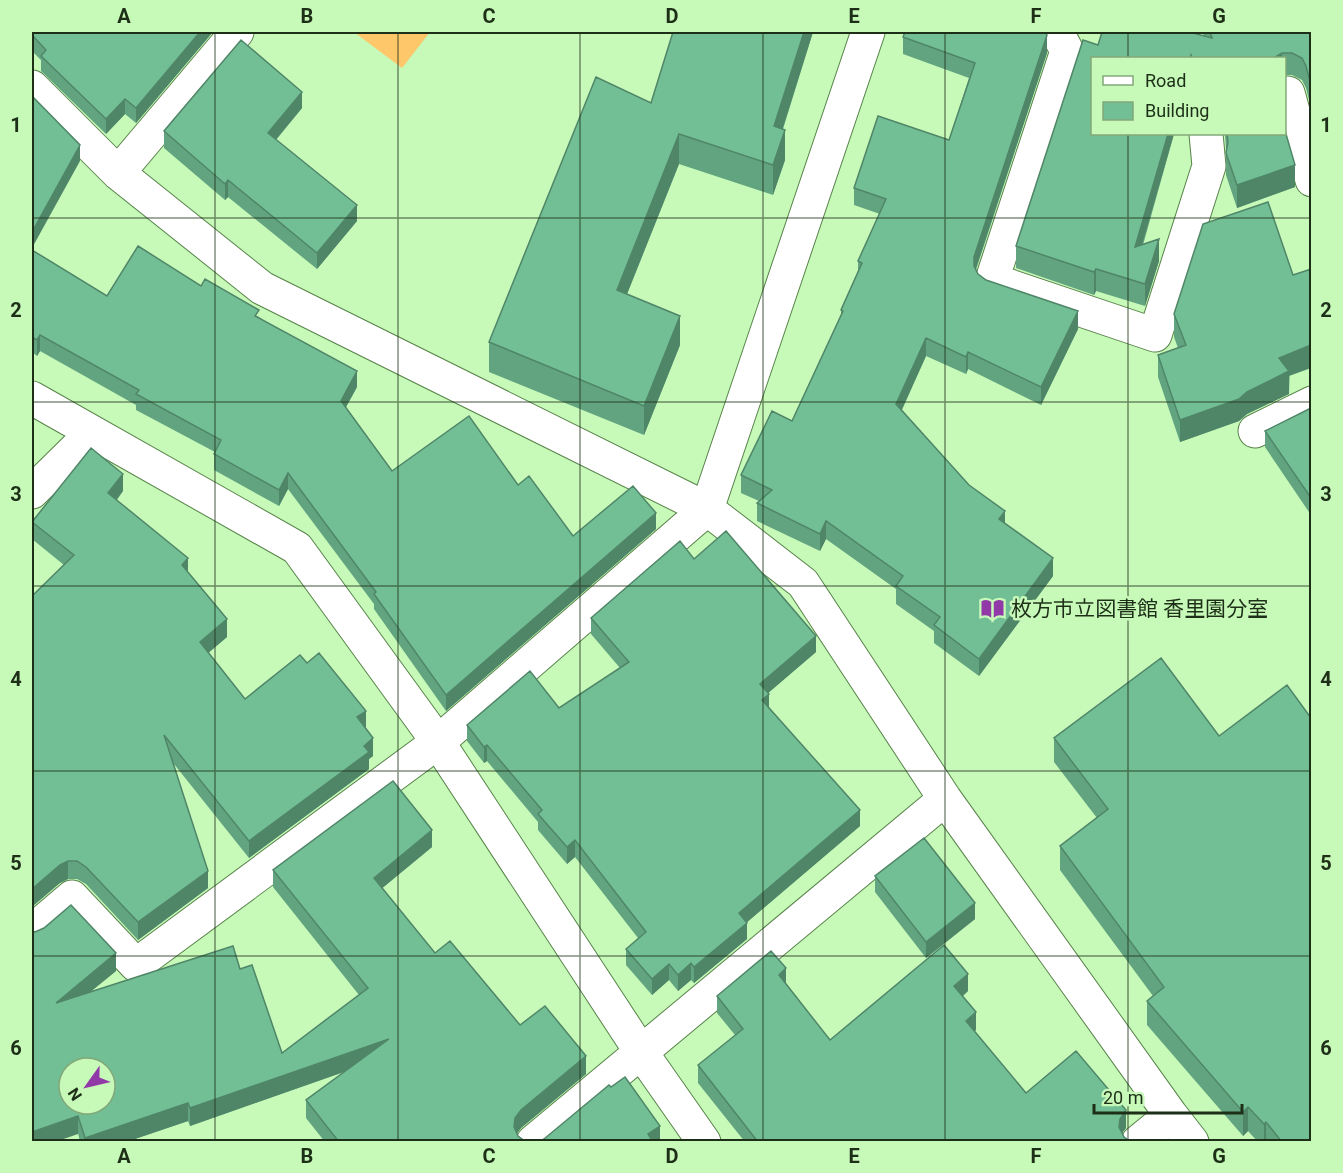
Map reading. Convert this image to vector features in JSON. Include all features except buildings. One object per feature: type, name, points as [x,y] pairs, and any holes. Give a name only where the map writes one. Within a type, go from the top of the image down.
[{"type":"street","points":[[118,173],[237,32]]},
{"type":"street","points":[[32,930],[72,897],[135,965],[438,742],[707,509],[868,32]]},
{"type":"street","points":[[1057,32],[1067,51],[993,280],[1155,335],[1209,166],[1206,135]]},
{"type":"street","points":[[32,87],[118,173],[262,288],[707,509],[802,583],[945,799],[1192,1142]]},
{"type":"street","points":[[1295,90],[1311,180]]},
{"type":"street","points":[[32,398],[297,548],[438,742],[641,1052],[704,1142]]},
{"type":"street","points":[[1255,432],[1311,403]]},
{"type":"street","points":[[32,492],[92,432]]},
{"type":"street","points":[[533,1142],[945,799]]},
{"type":"street","points":[[1138,1142],[1171,1115]]},
{"type":"shaded area","points":[[354,32],[430,32],[402,68]]},
{"type":"place","name":"枚方市立図書館 香里園分室","points":[[993,609]]}]
